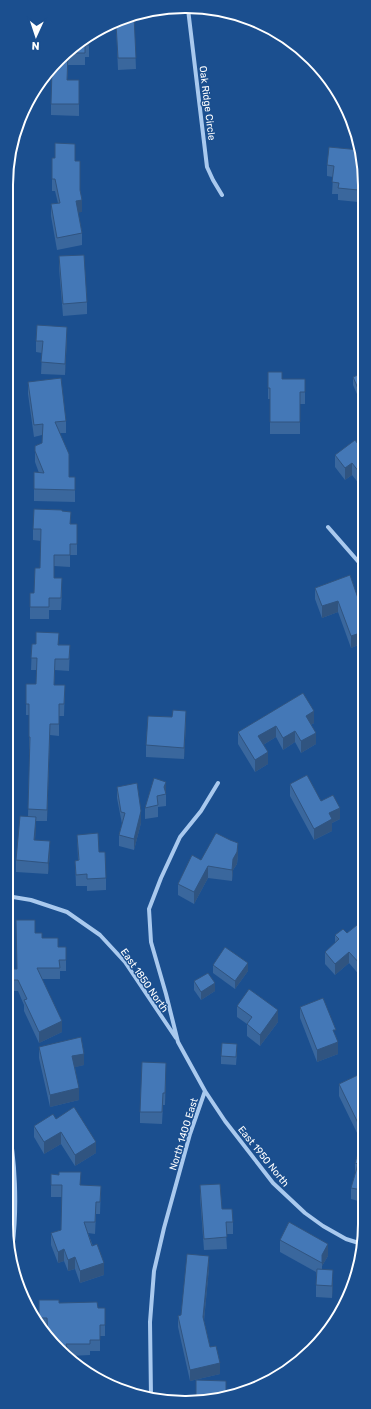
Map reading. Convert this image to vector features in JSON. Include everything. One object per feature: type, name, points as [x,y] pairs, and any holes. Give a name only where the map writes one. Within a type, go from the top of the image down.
[{"type":"street","name":"Oak Ridge Circle","points":[[188,13],[207,167],[212,180],[222,195]]},
{"type":"street","points":[[328,527],[358,561]]},
{"type":"street","name":"North 1400 East","points":[[151,1393],[150,1322],[154,1271],[164,1228],[190,1134],[205,1091],[178,1042],[151,942],[149,909],[161,878],[180,837],[201,811],[218,783]]},
{"type":"street","name":"East 1850 North","points":[[13,897],[31,900],[67,912],[100,935],[125,962],[178,1042]]},
{"type":"street","name":"East 1950 North","points":[[205,1091],[225,1121],[273,1183],[290,1200],[323,1226],[357,1242]]},
{"type":"building","points":[[134,21],[136,58],[118,58],[116,27]]},
{"type":"building","points":[[85,46],[85,53],[75,53]]},
{"type":"building","points":[[68,60],[67,80],[79,80],[79,104],[51,104],[52,77]]},
{"type":"building","points":[[55,143],[75,144],[75,161],[80,161],[80,190],[82,200],[76,201],[82,233],[57,238],[51,204],[60,203],[55,179],[52,179],[52,158],[55,158]]},
{"type":"building","points":[[329,147],[354,149],[357,163],[358,190],[338,188],[339,183],[332,182],[334,166],[327,165]]},
{"type":"building","points":[[84,255],[87,302],[63,304],[59,256]]},
{"type":"building","points":[[37,325],[67,327],[65,364],[41,362],[43,341],[36,341]]},
{"type":"building","points":[[268,372],[282,372],[282,379],[305,379],[305,392],[300,392],[300,422],[270,422],[270,388],[268,388]]},
{"type":"building","points":[[358,375],[358,388],[353,377]]},
{"type":"building","points":[[61,378],[66,421],[55,422],[69,454],[69,477],[75,477],[75,490],[34,489],[34,472],[44,473],[35,451],[35,446],[42,443],[43,424],[34,425],[28,382]]},
{"type":"building","points":[[355,440],[358,444],[358,471],[352,463],[345,468],[335,455]]},
{"type":"building","points":[[34,509],[62,510],[71,512],[70,524],[77,524],[77,544],[70,544],[70,555],[54,555],[54,578],[62,578],[61,598],[49,598],[49,607],[30,607],[30,593],[34,593],[35,568],[40,568],[41,529],[33,529]]},
{"type":"building","points":[[350,575],[358,598],[358,634],[351,636],[338,601],[322,606],[315,588]]},
{"type":"building","points":[[36,632],[59,633],[58,645],[70,645],[69,659],[55,659],[54,685],[65,685],[64,704],[59,704],[59,724],[50,724],[47,810],[28,809],[30,737],[29,704],[26,704],[26,684],[36,684],[37,658],[31,658],[32,644],[36,644]]},
{"type":"building","points":[[303,693],[314,711],[306,716],[316,733],[301,741],[295,731],[283,738],[276,726],[258,736],[268,752],[255,760],[238,732]]},
{"type":"building","points":[[173,710],[186,711],[184,748],[146,745],[148,716],[172,717]]},
{"type":"building","points":[[307,775],[321,801],[333,795],[340,808],[329,813],[332,819],[314,829],[290,784]]},
{"type":"building","points":[[154,778],[166,782],[164,787],[166,794],[157,796],[158,805],[145,808]]},
{"type":"building","points":[[137,783],[141,811],[134,839],[119,835],[125,813],[121,812],[117,787]]},
{"type":"building","points":[[20,816],[36,817],[34,840],[50,841],[48,863],[16,860]]},
{"type":"building","points":[[98,833],[99,852],[105,852],[106,878],[87,879],[87,874],[76,875],[75,861],[79,860],[77,835]]},
{"type":"building","points":[[216,833],[238,843],[237,852],[233,859],[232,870],[208,866],[194,892],[178,884],[192,855],[201,860]]},
{"type":"building","points":[[16,920],[35,920],[35,933],[42,933],[42,938],[58,938],[58,947],[66,947],[66,960],[59,960],[60,968],[37,968],[62,1021],[39,1032],[24,1000],[27,999],[18,980],[13,980],[13,969],[17,969]]},
{"type":"building","points":[[357,925],[358,926],[358,962],[349,952],[335,964],[325,952],[339,939],[335,935],[343,929],[347,933]]},
{"type":"building","points":[[225,947],[248,963],[235,981],[213,965]]},
{"type":"building","points":[[208,973],[215,983],[201,992],[194,981]]},
{"type":"building","points":[[249,989],[278,1010],[260,1035],[247,1024],[252,1017],[237,1006]]},
{"type":"building","points":[[323,998],[336,1030],[333,1030],[338,1042],[317,1050],[300,1007]]},
{"type":"building","points":[[81,1037],[84,1054],[72,1056],[79,1088],[50,1095],[39,1047]]},
{"type":"building","points":[[222,1043],[237,1044],[236,1057],[221,1056]]},
{"type":"building","points":[[142,1062],[166,1063],[165,1093],[163,1093],[162,1112],[140,1112]]},
{"type":"building","points":[[358,1075],[358,1123],[339,1084]]},
{"type":"building","points":[[74,1107],[96,1142],[75,1155],[61,1132],[44,1142],[34,1126],[53,1114],[56,1119]]},
{"type":"building","points":[[358,1153],[358,1164],[355,1163]]},
{"type":"building","points":[[358,1164],[358,1189],[351,1188]]},
{"type":"building","points":[[59,1172],[81,1172],[80,1185],[101,1186],[100,1202],[96,1202],[95,1222],[84,1222],[92,1246],[97,1244],[104,1263],[80,1271],[75,1257],[68,1260],[64,1249],[58,1252],[51,1233],[61,1230],[62,1185],[51,1185],[51,1174],[59,1175]]},
{"type":"building","points":[[220,1184],[222,1209],[232,1209],[233,1222],[226,1222],[227,1237],[204,1239],[200,1185]]},
{"type":"building","points":[[289,1222],[328,1244],[322,1255],[322,1263],[280,1240]]},
{"type":"building","points":[[187,1254],[209,1256],[203,1317],[210,1347],[216,1346],[220,1363],[190,1370],[178,1316],[181,1315]]},
{"type":"building","points":[[317,1269],[333,1270],[332,1286],[316,1285]]},
{"type":"building","points":[[39,1300],[59,1300],[59,1303],[97,1302],[98,1308],[105,1308],[105,1325],[100,1325],[100,1340],[90,1340],[90,1344],[66,1344],[67,1348],[47,1327],[47,1318],[41,1318],[39,1314]]},
{"type":"building","points":[[196,1380],[226,1381],[226,1391],[196,1396]]}]
